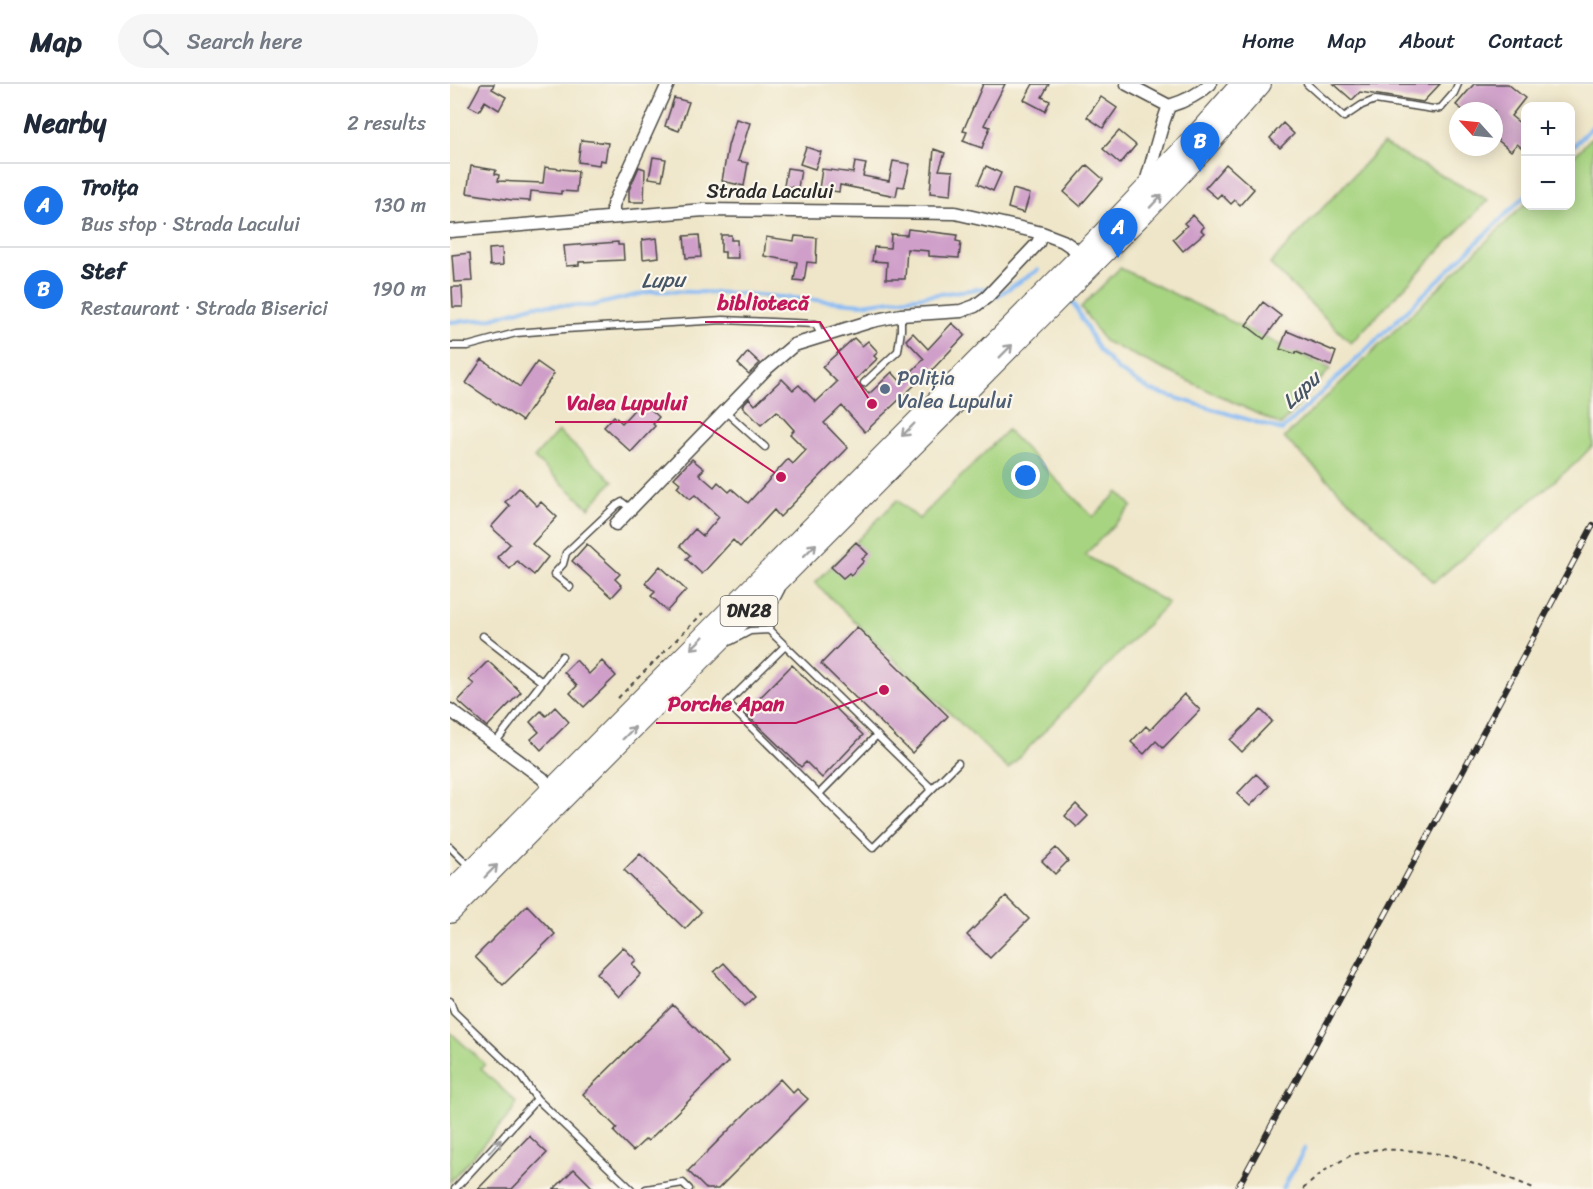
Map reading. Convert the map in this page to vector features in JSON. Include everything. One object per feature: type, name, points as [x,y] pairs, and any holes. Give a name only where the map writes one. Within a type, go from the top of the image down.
[{"type":"highway","name":"DN28","points":[[1065,282],[1082,254],[1241,84]]},
{"type":"highway","name":"DN28","points":[[450,892],[1065,282],[1145,212],[1200,154],[1261,84]]},
{"type":"highway","name":"DN28","points":[[450,913],[792,569],[1043,304]]},
{"type":"street","points":[[613,217],[613,205],[668,84]]},
{"type":"street","points":[[1126,84],[1169,106],[1186,101],[1210,84]]},
{"type":"street","points":[[1143,191],[1169,106]]},
{"type":"street","name":"Strada Lacului","points":[[450,231],[704,210],[955,213],[1042,232],[1063,241],[1082,254]]},
{"type":"street","points":[[616,524],[766,369],[794,345],[872,321],[901,315],[962,311],[975,306],[987,297],[1038,243],[1042,232]]},
{"type":"street","points":[[450,710],[542,778],[552,789]]},
{"type":"lane","points":[[1307,84],[1344,117],[1375,100],[1433,109],[1441,108],[1454,93],[1458,84]]},
{"type":"lane","points":[[864,383],[898,351],[902,330],[901,315]]},
{"type":"lane","points":[[450,346],[468,346],[516,333],[723,320],[816,324],[821,336]]},
{"type":"lane","points":[[726,411],[765,447]]},
{"type":"lane","points":[[570,587],[554,574],[563,564],[566,553],[617,505],[622,502],[631,509]]},
{"type":"lane","points":[[769,630],[771,609],[792,569]]},
{"type":"lane","points":[[709,652],[750,631],[769,630],[932,789]]},
{"type":"lane","points":[[483,636],[542,682]]},
{"type":"lane","points":[[785,646],[727,703],[873,848],[958,763]]},
{"type":"lane","points":[[495,743],[562,656]]},
{"type":"lane","points":[[819,794],[877,735]]},
{"type":"lane","points":[[450,847],[473,869]]},
{"type":"lane","points":[[450,1001],[452,1012],[519,1074],[537,1099],[631,1189]]},
{"type":"lane","points":[[455,1189],[537,1099]]},
{"type":"lane","points":[[646,1189],[683,1183],[688,1189]]},
{"type":"path","points":[[1303,1189],[1324,1172],[1352,1155],[1378,1149],[1454,1156],[1536,1189]]},
{"type":"green space","points":[[1593,136],[1593,445],[1577,462],[1434,582],[1284,438],[1521,208],[1521,210],[1575,210],[1575,155]]},
{"type":"green space","points":[[1383,144],[1488,200],[1351,343],[1270,264]]},
{"type":"green space","points":[[1120,268],[1330,369],[1281,425],[1104,341],[1081,307]]},
{"type":"green space","points":[[1007,430],[1093,517],[1118,492],[1132,506],[1085,555],[1168,603],[1008,769],[815,583],[897,500],[919,519]]},
{"type":"green space","points":[[558,431],[613,481],[589,508],[534,458]]},
{"type":"green space","points":[[450,1032],[485,1064],[481,1069],[516,1102],[512,1112],[450,1182]]},
{"type":"building","points":[[481,84],[494,84],[492,89],[506,97],[499,110],[485,101],[479,111],[469,106]]},
{"type":"building","points":[[983,84],[1005,84],[984,125],[990,127],[982,148],[963,141],[967,132],[963,131]]},
{"type":"building","points":[[1033,84],[1049,84],[1042,97],[1050,101],[1045,111],[1024,100]]},
{"type":"building","points":[[1334,84],[1440,84],[1423,102],[1360,92],[1352,100]]},
{"type":"building","points":[[1474,84],[1508,84],[1525,98],[1511,116],[1521,124],[1521,147],[1517,144],[1511,151],[1503,144],[1503,102],[1459,102]]},
{"type":"building","points":[[1101,97],[1117,108],[1103,128],[1087,117]]},
{"type":"building","points":[[674,98],[689,102],[679,131],[665,126]]},
{"type":"building","points":[[736,119],[750,123],[738,161],[748,163],[744,186],[722,181],[728,146]]},
{"type":"building","points":[[1283,123],[1294,134],[1280,148],[1270,138]]},
{"type":"building","points":[[1119,131],[1136,145],[1120,164],[1103,149]]},
{"type":"building","points":[[581,140],[608,143],[605,161],[600,160],[599,165],[578,162]]},
{"type":"building","points":[[806,147],[821,152],[815,169],[800,164]]},
{"type":"building","points":[[934,149],[945,153],[939,170],[953,171],[951,195],[930,193]]},
{"type":"building","points":[[653,157],[666,159],[662,180],[649,178]]},
{"type":"building","points":[[893,161],[910,164],[904,187],[898,186],[896,196],[840,185],[839,192],[819,189],[822,169],[853,173],[855,162],[866,164],[863,176],[889,181]]},
{"type":"building","points":[[1226,164],[1254,189],[1240,205],[1235,200],[1231,204],[1221,194],[1217,198],[1205,188]]},
{"type":"building","points":[[1087,165],[1103,179],[1080,206],[1064,192]]},
{"type":"building","points":[[471,166],[496,170],[495,174],[499,175],[498,181],[543,183],[545,167],[578,171],[576,192],[561,191],[561,194],[531,191],[530,201],[467,193]]},
{"type":"building","points":[[986,166],[1001,173],[993,191],[978,184]]},
{"type":"building","points":[[639,167],[645,169],[644,202],[629,202],[629,190]]},
{"type":"building","points":[[787,168],[801,170],[798,188],[784,186]]},
{"type":"building","points":[[1013,189],[1030,194],[1024,213],[1008,208]]},
{"type":"building","points":[[1193,215],[1204,227],[1201,230],[1204,233],[1183,251],[1173,239],[1187,226],[1184,223]]},
{"type":"building","points":[[908,229],[957,235],[956,241],[961,242],[959,258],[929,256],[929,251],[907,249],[905,279],[886,279],[887,262],[872,261],[874,247],[890,248],[891,234],[907,235]]},
{"type":"building","points":[[699,235],[701,257],[686,258],[684,236]]},
{"type":"building","points":[[721,235],[731,235],[731,240],[737,240],[738,258],[725,258],[725,252],[721,252]]},
{"type":"building","points":[[795,236],[817,238],[816,263],[807,262],[804,281],[794,280],[797,262],[764,256],[766,237],[794,241]]},
{"type":"building","points":[[657,238],[659,257],[643,259],[642,240]]},
{"type":"building","points":[[618,242],[618,245],[623,245],[624,260],[579,262],[579,265],[566,266],[564,246]]},
{"type":"building","points":[[502,248],[503,265],[490,266],[489,249]]},
{"type":"building","points":[[470,253],[472,281],[454,282],[452,255]]},
{"type":"building","points":[[452,287],[462,287],[463,307],[453,307]]},
{"type":"building","points":[[1263,302],[1281,316],[1264,339],[1246,325]]},
{"type":"building","points":[[952,323],[965,335],[932,370],[935,374],[924,384],[920,380],[865,432],[842,406],[824,423],[848,448],[780,517],[774,510],[740,547],[733,540],[702,574],[686,559],[690,555],[680,546],[695,529],[703,536],[719,517],[695,495],[690,499],[677,487],[680,483],[674,478],[692,459],[704,469],[699,474],[714,487],[718,482],[729,492],[732,489],[748,503],[788,459],[793,464],[806,450],[790,434],[794,430],[777,411],[761,425],[742,406],[749,398],[755,405],[782,379],[793,390],[799,385],[816,402],[837,382],[822,367],[854,338],[862,346],[868,341],[878,352],[874,356],[877,359],[855,380],[869,394],[892,372],[901,382],[924,359],[906,340],[913,333],[928,349]]},
{"type":"building","points":[[1287,331],[1336,352],[1331,366],[1296,352],[1295,354],[1280,349]]},
{"type":"building","points":[[748,352],[760,363],[749,374],[738,364]]},
{"type":"building","points":[[482,359],[520,387],[537,362],[554,374],[522,421],[466,383]]},
{"type":"building","points":[[642,401],[659,417],[653,424],[655,426],[631,452],[604,427],[614,416],[622,423]]},
{"type":"building","points":[[519,488],[537,506],[541,502],[557,517],[532,544],[548,557],[534,575],[517,561],[510,569],[497,557],[510,544],[491,527],[510,506],[505,502]]},
{"type":"building","points":[[856,542],[868,554],[851,575],[849,573],[843,578],[831,567]]},
{"type":"building","points":[[587,544],[620,574],[615,579],[622,586],[612,597],[572,561]]},
{"type":"building","points":[[660,566],[686,590],[667,611],[651,596],[655,592],[645,583]]},
{"type":"building","points":[[857,627],[948,716],[912,753],[821,664]]},
{"type":"building","points":[[576,660],[589,674],[602,661],[616,676],[584,707],[570,693],[577,686],[564,672]]},
{"type":"building","points":[[488,661],[521,692],[487,727],[458,701],[474,684],[469,680]]},
{"type":"building","points":[[792,665],[863,735],[822,778],[806,762],[801,767],[745,713]]},
{"type":"building","points":[[1184,694],[1200,710],[1163,748],[1156,741],[1144,754],[1131,742],[1146,726],[1150,730]]},
{"type":"building","points":[[555,707],[569,722],[541,750],[531,739],[539,732],[530,722],[541,711],[546,716]]},
{"type":"building","points":[[1261,710],[1272,721],[1242,752],[1230,740]]},
{"type":"building","points":[[1256,774],[1269,786],[1250,806],[1237,794]]},
{"type":"building","points":[[1076,804],[1088,816],[1077,827],[1065,816]]},
{"type":"building","points":[[1056,848],[1068,861],[1055,874],[1042,861]]},
{"type":"building","points":[[640,854],[701,912],[685,929],[624,870]]},
{"type":"building","points":[[1006,896],[1029,919],[990,958],[967,935]]},
{"type":"building","points":[[527,905],[555,934],[503,985],[475,957]]},
{"type":"building","points":[[623,947],[636,960],[632,964],[641,974],[619,997],[597,973]]},
{"type":"building","points":[[724,963],[755,997],[745,1006],[714,972]]},
{"type":"building","points":[[673,1005],[728,1062],[648,1141],[646,1139],[633,1151],[614,1132],[617,1128],[583,1094]]},
{"type":"building","points":[[780,1079],[793,1093],[797,1089],[808,1099],[718,1189],[706,1189],[688,1171]]},
{"type":"building","points":[[529,1136],[547,1153],[512,1189],[478,1189]]},
{"type":"building","points":[[574,1169],[594,1189],[554,1189]]},
{"type":"waterway","name":"Lupu","points":[[1575,144],[1593,126]]},
{"type":"waterway","name":"Lupu","points":[[1068,298],[1074,304],[1098,349],[1118,370],[1150,390],[1282,430],[1521,200]]},
{"type":"waterway","name":"Lupu","points":[[997,296],[1038,270]]},
{"type":"waterway","name":"Lupu","points":[[450,322],[489,319],[536,305],[591,306],[653,291],[734,293],[862,304],[986,288]]},
{"type":"waterway","points":[[1283,1189],[1305,1148]]},
{"type":"railway","points":[[1237,1189],[1593,525]]},
{"type":"place","name":"Stef","points":[[1200,172]]},
{"type":"place","name":"Troița","points":[[1118,258]]},
{"type":"place","name":"Poliția Valea Lupului","points":[[885,389]]},
{"type":"place","name":"bibliotecă","points":[[872,404]]},
{"type":"place","name":"Valea Lupului","points":[[781,477]]},
{"type":"place","name":"Porche Apan","points":[[884,690]]}]
